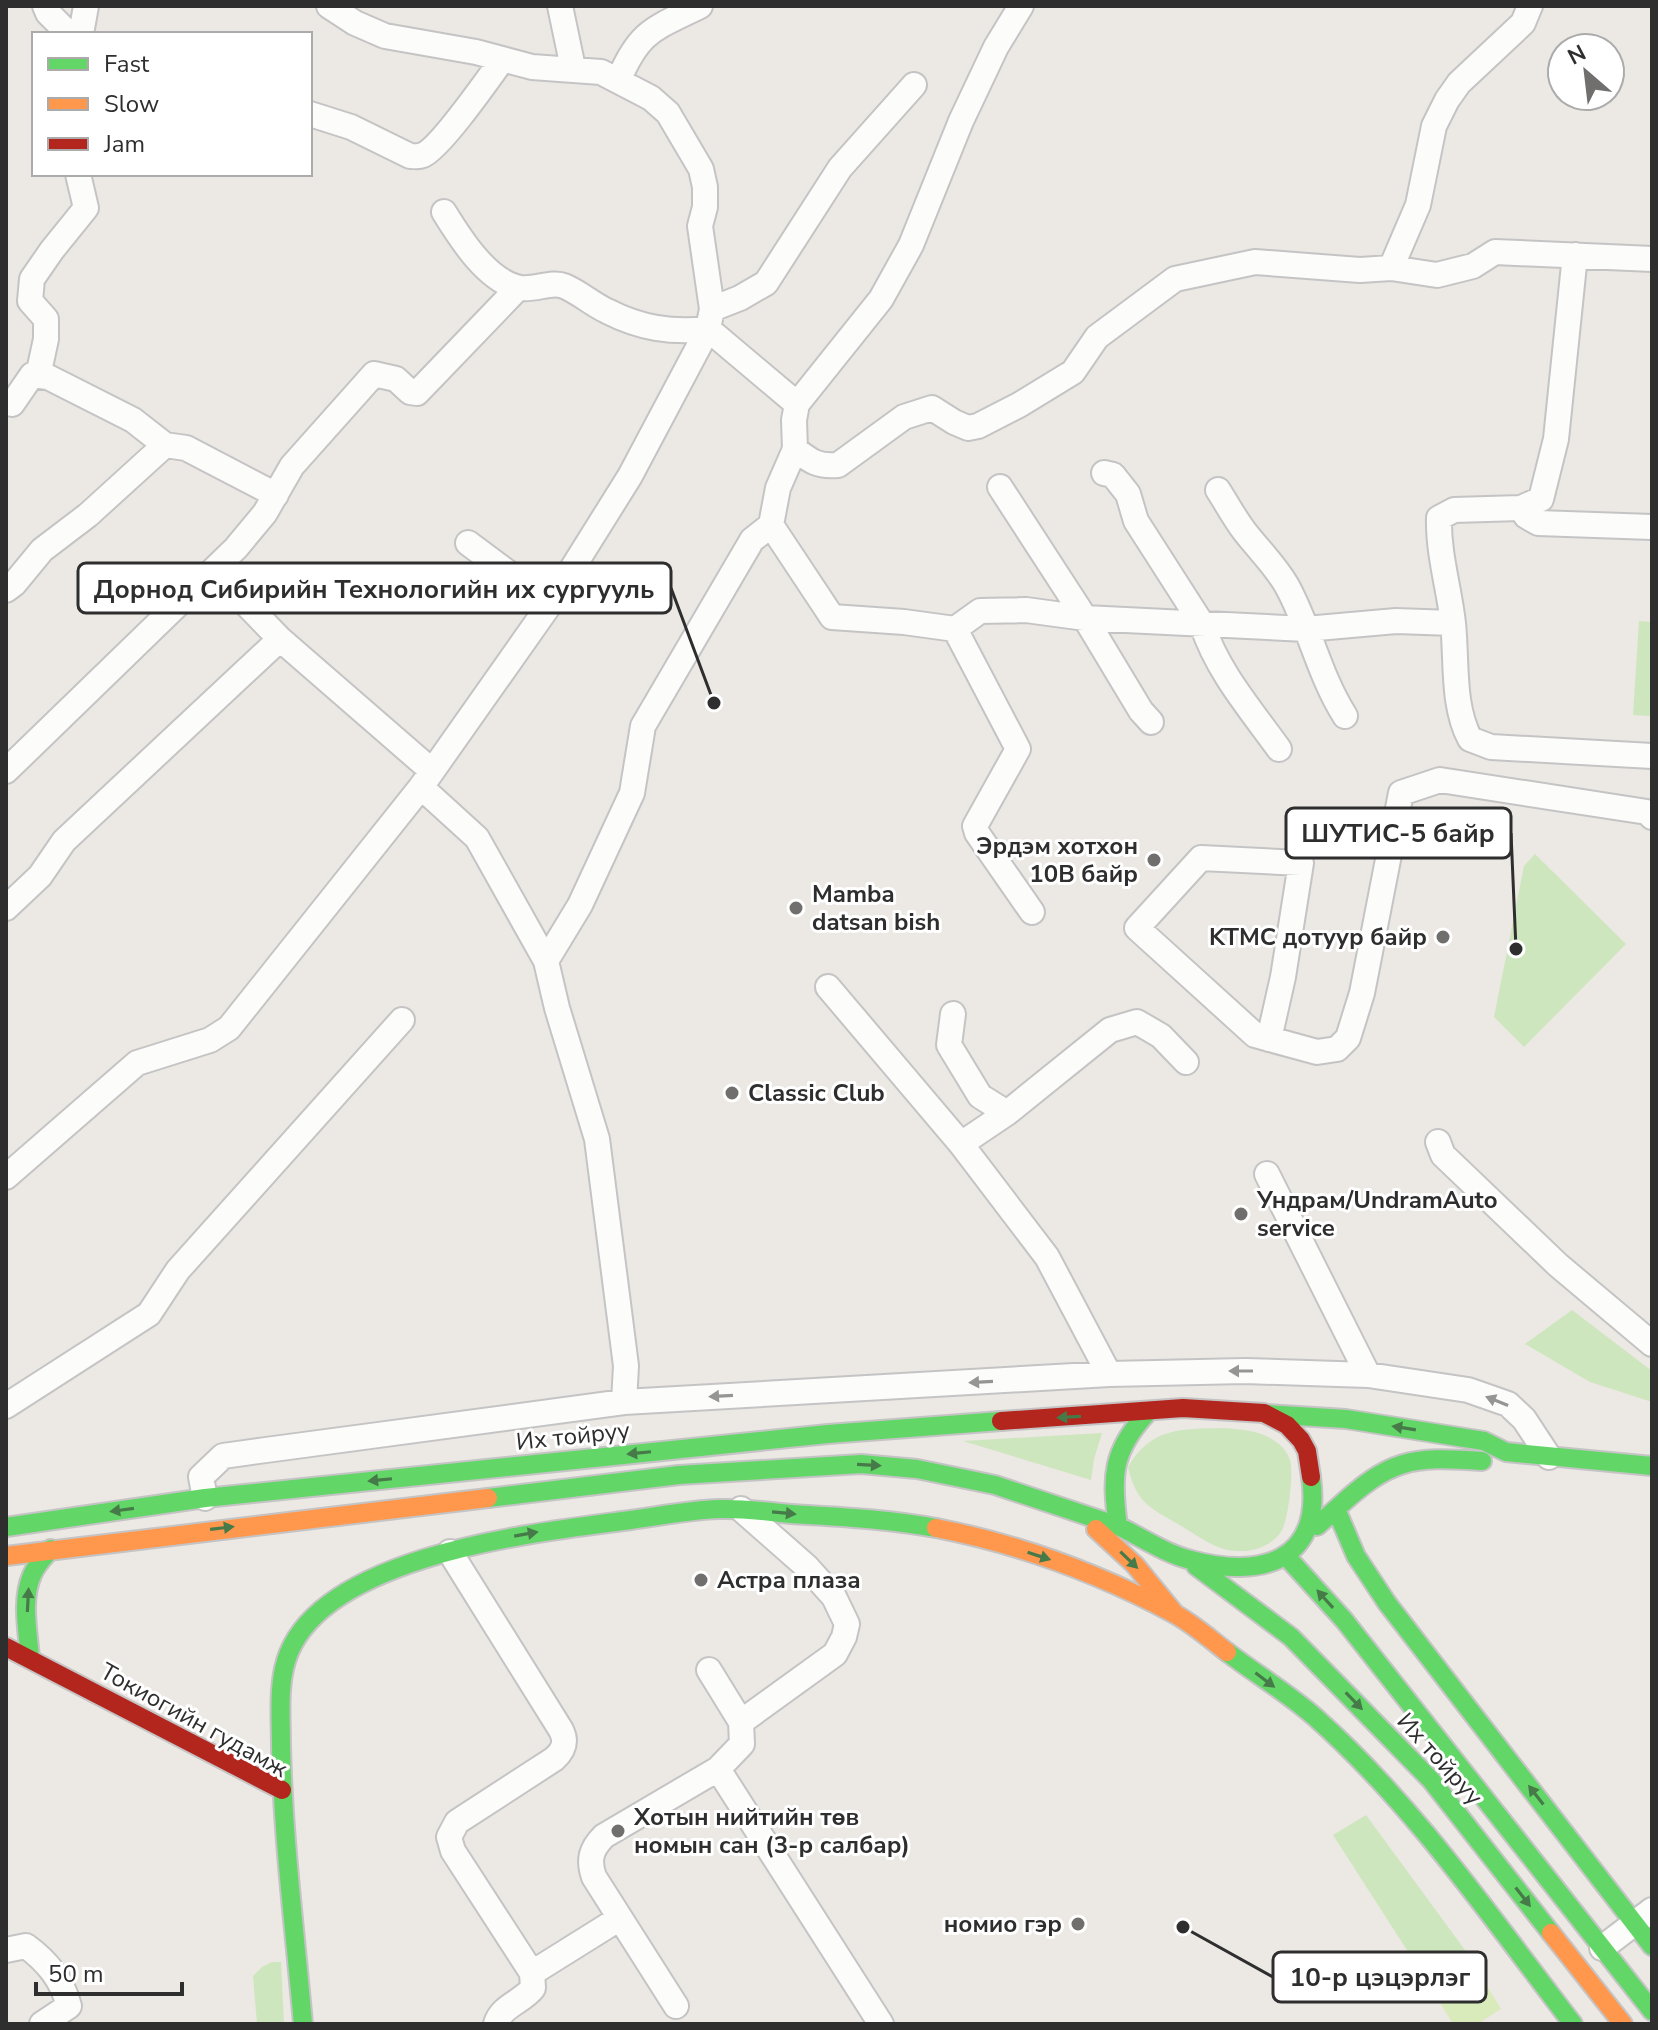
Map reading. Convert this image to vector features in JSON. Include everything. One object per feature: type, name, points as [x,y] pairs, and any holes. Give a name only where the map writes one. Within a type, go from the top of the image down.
[{"type":"main road","points":[[1506,1452],[1482,1462],[1441,1457],[1398,1462],[1378,1472],[1292,1550],[1259,1568],[1244,1569],[1189,1560],[1118,1526],[1112,1488],[1116,1455],[1131,1429],[1147,1413],[1183,1408],[1346,1419],[1484,1441],[1506,1452],[1652,1466]]},
{"type":"main road","name":"Их тойруу","points":[[11,1526],[205,1498],[828,1434],[1147,1413]]},
{"type":"main road","points":[[1264,1413],[1287,1425],[1307,1451],[1314,1499],[1306,1530],[1292,1550]]},
{"type":"main road","name":"Их тойруу","points":[[6,1556],[679,1475],[861,1464],[955,1476],[1039,1498],[1118,1526]]},
{"type":"main road","points":[[282,1790],[283,1676],[298,1633],[344,1592],[380,1576],[450,1552],[522,1534],[652,1515],[741,1509],[893,1520],[981,1537],[1089,1574],[1175,1614],[1314,1716],[1427,1834],[1573,2024]]},
{"type":"main road","points":[[1336,1509],[1343,1534],[1357,1559],[1430,1658],[1643,1916],[1652,1946]]},
{"type":"main road","points":[[1077,1511],[1135,1565],[1175,1614]]},
{"type":"main road","points":[[30,1658],[27,1618],[29,1581],[51,1549]]},
{"type":"main road","name":"Их тойруу","points":[[1292,1550],[1652,2011]]},
{"type":"main road","name":"Их тойруу","points":[[1189,1560],[1291,1637],[1431,1780],[1623,2024]]},
{"type":"main road","name":"Токиогийн гудамж","points":[[6,1647],[282,1790],[303,2024]]},
{"type":"street","points":[[45,6],[67,32]]},
{"type":"street","points":[[81,32],[86,6]]},
{"type":"street","points":[[6,1177],[137,1063],[210,1040],[229,1028],[426,779],[550,604],[630,476],[710,319],[700,226],[705,207],[701,169],[668,113],[651,98],[601,72],[532,67],[476,52],[385,36],[355,23],[329,6]]},
{"type":"street","points":[[560,6],[573,68]]},
{"type":"street","points":[[619,79],[630,52],[641,39],[700,6]]},
{"type":"street","points":[[546,961],[580,905],[632,793],[643,726],[752,540],[771,525],[778,488],[795,449],[797,404],[881,299],[903,259],[996,47],[1021,6]]},
{"type":"street","points":[[1028,6],[1039,6]]},
{"type":"street","points":[[1391,268],[1418,205],[1434,126],[1447,100],[1459,83],[1523,23],[1530,6]]},
{"type":"street","points":[[312,115],[351,127],[410,156],[420,157],[430,150],[502,60]]},
{"type":"street","points":[[444,212],[469,252],[492,272],[518,288],[561,284],[606,311],[640,326],[678,332],[710,319],[766,283],[840,168],[914,85]]},
{"type":"street","points":[[38,376],[46,339],[46,319],[30,301],[32,279],[86,208],[78,176]]},
{"type":"street","points":[[795,449],[812,463],[838,465],[904,417],[932,408],[968,428],[978,426],[1073,372],[1097,337],[1175,279],[1255,262],[1360,270],[1391,268],[1437,275],[1473,266],[1495,252],[1652,259]]},
{"type":"street","points":[[1575,255],[1556,439],[1541,499],[1521,508],[1454,510],[1439,518],[1438,534],[1453,623],[1461,721],[1470,739],[1491,747],[1652,756]]},
{"type":"street","points":[[6,771],[214,571],[265,513],[292,466],[374,374],[396,379],[410,392],[417,393],[518,288]]},
{"type":"street","points":[[710,319],[797,404]]},
{"type":"street","points":[[12,404],[32,375],[48,377],[133,420],[165,445],[186,448],[276,495]]},
{"type":"street","points":[[6,590],[42,550],[88,515],[165,445]]},
{"type":"street","points":[[1104,473],[1113,475],[1128,494],[1136,521],[1202,624],[1207,640],[1231,682],[1279,749]]},
{"type":"street","points":[[1000,487],[1141,711],[1151,722]]},
{"type":"street","points":[[1218,490],[1244,531],[1274,565],[1292,597],[1325,682],[1345,716]]},
{"type":"street","points":[[1521,508],[1526,516],[1538,523],[1652,527]]},
{"type":"street","points":[[771,525],[832,617],[955,629],[980,611],[1026,610],[1085,618],[1306,629],[1396,621],[1453,623]]},
{"type":"street","points":[[468,543],[550,604]]},
{"type":"street","points":[[214,571],[426,779],[477,838],[546,961],[597,1139],[626,1366],[624,1402]]},
{"type":"street","points":[[955,629],[1018,749],[975,826],[1032,912]]},
{"type":"street","points":[[6,908],[40,876],[64,841],[280,639]]},
{"type":"street","points":[[1269,1039],[1301,863],[1201,858],[1137,928],[1255,1035],[1269,1039],[1317,1052],[1337,1049],[1348,1038],[1362,993],[1401,793],[1440,780],[1647,812],[1652,817]]},
{"type":"street","points":[[828,987],[961,1144],[1047,1257],[1109,1374]]},
{"type":"street","points":[[953,1014],[949,1045],[980,1096],[1007,1113]]},
{"type":"street","points":[[6,1406],[149,1314],[178,1270],[402,1020]]},
{"type":"street","points":[[961,1144],[1007,1113],[1110,1030],[1137,1022],[1161,1036],[1186,1062]]},
{"type":"street","points":[[1438,1142],[1443,1155],[1558,1265],[1652,1344]]},
{"type":"street","points":[[1267,1174],[1368,1375]]},
{"type":"street","points":[[205,1498],[201,1477],[223,1456],[624,1402],[1109,1374],[1245,1371],[1368,1375],[1468,1390],[1508,1404],[1524,1419],[1549,1457]]},
{"type":"street","points":[[917,1386],[923,1428]]},
{"type":"street","points":[[741,1509],[807,1567],[834,1597],[847,1624],[835,1654],[741,1722]]},
{"type":"street","points":[[450,1552],[564,1735],[561,1753],[457,1822],[449,1837],[456,1855],[532,1973],[533,1988],[499,2014],[496,2024]]},
{"type":"street","points":[[676,2006],[590,1867],[590,1858],[597,1842],[718,1769],[742,1744],[741,1722],[709,1670]]},
{"type":"street","points":[[718,1769],[881,2024]]},
{"type":"street","points":[[1602,1948],[1643,1916]]},
{"type":"street","points":[[532,1973],[620,1918]]},
{"type":"street","points":[[6,1950],[26,1946],[46,1960],[65,1991],[69,2006],[42,2024]]},
{"type":"green space","points":[[1639,621],[1652,622],[1652,716],[1633,715]]},
{"type":"green space","points":[[1535,854],[1626,944],[1524,1047],[1494,1017],[1524,866]]},
{"type":"green space","points":[[1572,1310],[1652,1371],[1652,1402],[1590,1382],[1525,1344]]},
{"type":"green space","points":[[1223,1428],[1267,1436],[1282,1446],[1290,1460],[1291,1485],[1284,1527],[1273,1541],[1256,1549],[1238,1551],[1216,1546],[1154,1510],[1136,1490],[1128,1467],[1137,1454],[1157,1437],[1181,1430]]},
{"type":"green space","points":[[1102,1433],[1091,1480],[963,1441]]},
{"type":"green space","points":[[1366,1815],[1465,1950],[1423,1975],[1333,1835]]},
{"type":"green space","points":[[1465,1950],[1501,2009],[1477,2024],[1453,2024],[1423,1975]]},
{"type":"green space","points":[[272,1962],[281,1962],[284,2024],[257,2024],[253,1976]]},
{"type":"traffic: fast","points":[[1147,1413],[1127,1440],[1117,1465],[1115,1493],[1118,1526],[1172,1554],[1216,1565],[1241,1567],[1281,1558],[1296,1546],[1307,1528],[1312,1506],[1311,1477]]},
{"type":"traffic: fast","points":[[1266,1414],[1346,1419],[1484,1441],[1506,1452],[1652,1466]]},
{"type":"traffic: fast","points":[[6,1527],[205,1498],[828,1434],[1001,1421]]},
{"type":"traffic: fast","points":[[1336,1509],[1371,1480],[1402,1464],[1436,1459],[1482,1461]]},
{"type":"traffic: fast","points":[[488,1498],[679,1475],[861,1464],[917,1469],[995,1485],[1118,1526]]},
{"type":"traffic: fast","points":[[1317,1526],[1336,1509],[1356,1556],[1387,1603],[1652,1946]]},
{"type":"traffic: fast","points":[[303,2024],[284,1816],[281,1692],[286,1661],[306,1626],[339,1597],[382,1574],[432,1556],[484,1543],[695,1511],[746,1510],[882,1520],[936,1528]]},
{"type":"traffic: fast","points":[[30,1658],[27,1595],[32,1575],[51,1549]]},
{"type":"traffic: fast","points":[[1286,1556],[1344,1620],[1652,2011]]},
{"type":"traffic: fast","points":[[1196,1566],[1291,1637],[1431,1780],[1551,1933]]},
{"type":"traffic: fast","points":[[1227,1652],[1315,1717],[1386,1788],[1451,1864],[1573,2024]]},
{"type":"traffic: slow","points":[[6,1556],[488,1498]]},
{"type":"traffic: slow","points":[[936,1528],[1028,1552],[1117,1586],[1180,1617],[1227,1652]]},
{"type":"traffic: slow","points":[[1096,1529],[1135,1565],[1175,1614]]},
{"type":"traffic: slow","points":[[1551,1933],[1623,2024]]},
{"type":"traffic: jam","points":[[1001,1421],[1183,1408],[1264,1413],[1287,1425],[1301,1440],[1307,1451],[1311,1477]]},
{"type":"traffic: jam","points":[[6,1647],[282,1790]]},
{"type":"place","name":"Дорнод Сибирийн Технологийн их сургууль","points":[[714,703]]},
{"type":"place","name":"Эрдэм хотхон 10В байр","points":[[1154,860]]},
{"type":"place","name":"Mamba datsan bish","points":[[796,908]]},
{"type":"place","name":"KTMC дотуур байр","points":[[1443,937]]},
{"type":"place","name":"ШУТИС-5 байр","points":[[1516,949]]},
{"type":"place","name":"Classic Club","points":[[732,1093]]},
{"type":"place","name":"Ундрам/UndramAuto service","points":[[1241,1214]]},
{"type":"place","name":"Астра плаза","points":[[701,1580]]},
{"type":"place","name":"Хотын нийтийн төв номын сан (3-р салбар)","points":[[618,1831]]},
{"type":"place","name":"номио гэр","points":[[1078,1924]]},
{"type":"place","name":"10-р цэцэрлэг","points":[[1183,1927]]}]
